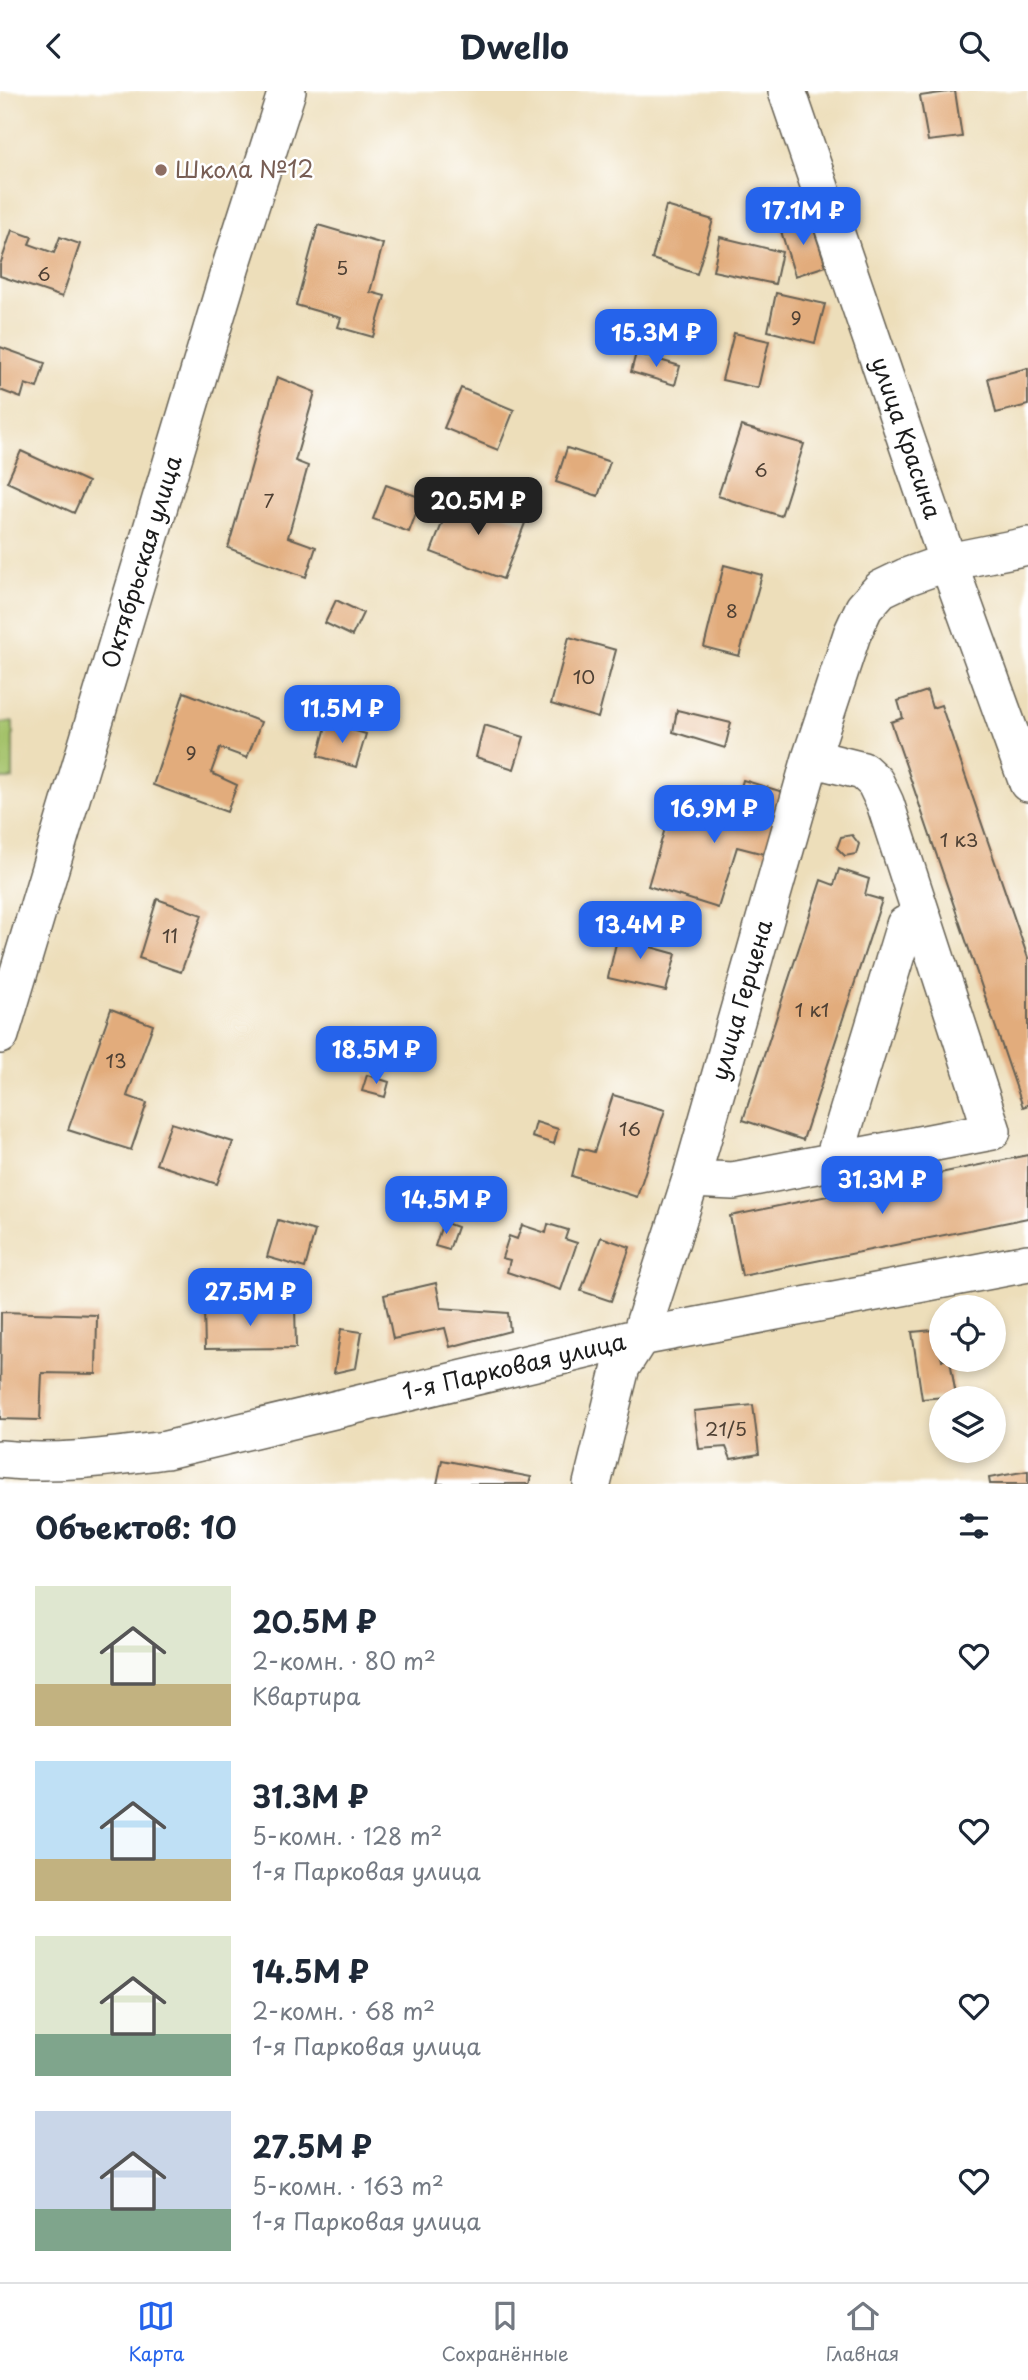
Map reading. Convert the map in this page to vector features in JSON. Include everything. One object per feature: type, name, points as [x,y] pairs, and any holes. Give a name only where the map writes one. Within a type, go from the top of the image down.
[{"type":"street","name":"Октябрьская улица","points":[[0,1035],[223,293],[287,91]]},
{"type":"street","name":"улица Красина","points":[[787,91],[948,562],[1028,783]]},
{"type":"street","name":"улица Герцена","points":[[592,1484],[621,1367],[640,1337],[691,1179],[811,758],[852,634],[864,608],[881,589],[906,577],[948,562],[1028,546]]},
{"type":"street","points":[[691,1179],[733,1181],[992,1131],[885,803],[875,782],[863,771],[811,758]]},
{"type":"street","points":[[833,1162],[905,925]]},
{"type":"street","name":"1-я Парковая улица","points":[[0,1459],[88,1460],[166,1450],[640,1337],[1028,1263]]},
{"type":"green space","points":[[13,722],[13,779],[0,779],[0,723]]},
{"type":"building","points":[[955,91],[962,137],[928,141],[920,96]]},
{"type":"building","points":[[666,206],[713,220],[697,274],[652,259]]},
{"type":"building","points":[[810,218],[826,266],[795,276],[780,228]]},
{"type":"building","points":[[318,225],[383,244],[370,292],[385,296],[373,337],[338,327],[341,318],[296,305]]},
{"type":"building","points":[[12,230],[32,237],[29,244],[54,253],[60,237],[80,244],[62,297],[0,276],[0,265]]},
{"type":"building","points":[[720,237],[782,252],[775,284],[713,271]]},
{"type":"building","points":[[776,293],[825,304],[815,343],[768,331]]},
{"type":"building","points":[[734,333],[769,341],[758,388],[722,380]]},
{"type":"building","points":[[0,347],[45,363],[37,388],[25,384],[21,398],[0,390]]},
{"type":"building","points":[[636,353],[680,366],[675,385],[631,372]]},
{"type":"building","points":[[1028,368],[1028,405],[996,413],[988,378]]},
{"type":"building","points":[[277,377],[315,392],[295,461],[308,466],[288,537],[316,547],[306,577],[228,548]]},
{"type":"building","points":[[461,388],[514,410],[498,450],[444,428]]},
{"type":"building","points":[[741,426],[804,444],[781,516],[718,496]]},
{"type":"building","points":[[567,448],[610,462],[598,496],[556,482]]},
{"type":"building","points":[[21,451],[88,482],[74,513],[7,482]]},
{"type":"building","points":[[386,485],[422,498],[409,532],[373,519]]},
{"type":"building","points":[[453,495],[525,523],[503,579],[431,552]]},
{"type":"building","points":[[724,565],[762,575],[739,656],[704,647]]},
{"type":"building","points":[[336,600],[363,613],[352,636],[325,623]]},
{"type":"building","points":[[569,637],[616,650],[598,718],[551,704]]},
{"type":"building","points":[[927,691],[932,708],[941,705],[1028,958],[1028,1105],[1023,1107],[891,722],[903,718],[898,701]]},
{"type":"building","points":[[184,692],[261,722],[247,758],[220,748],[211,773],[237,785],[227,812],[153,785]]},
{"type":"building","points":[[677,710],[731,723],[725,748],[673,732]]},
{"type":"building","points":[[327,723],[366,734],[356,767],[318,756]]},
{"type":"building","points":[[484,725],[524,737],[514,769],[476,757]]},
{"type":"building","points":[[743,780],[786,793],[768,855],[737,847],[718,908],[648,886],[671,808],[730,826]]},
{"type":"building","points":[[852,835],[859,844],[856,854],[845,856],[837,848],[841,837]]},
{"type":"building","points":[[839,869],[869,879],[865,895],[882,900],[803,1140],[743,1120],[821,880],[834,885]]},
{"type":"building","points":[[157,899],[202,915],[181,972],[139,958]]},
{"type":"building","points":[[620,926],[647,932],[647,946],[676,954],[666,991],[608,978]]},
{"type":"building","points":[[111,1009],[153,1025],[127,1096],[147,1103],[131,1150],[68,1130]]},
{"type":"building","points":[[367,1075],[389,1082],[385,1097],[362,1091]]},
{"type":"building","points":[[613,1095],[665,1110],[637,1197],[572,1176],[579,1148],[594,1152]]},
{"type":"building","points":[[536,1122],[558,1129],[554,1144],[532,1137]]},
{"type":"building","points":[[171,1123],[233,1142],[217,1184],[156,1164]]},
{"type":"building","points":[[1028,1155],[1028,1218],[742,1276],[730,1216]]},
{"type":"building","points":[[278,1220],[315,1231],[305,1268],[267,1257]]},
{"type":"building","points":[[443,1222],[457,1227],[449,1250],[435,1246]]},
{"type":"building","points":[[548,1224],[568,1230],[565,1239],[577,1243],[561,1290],[507,1272],[510,1260],[502,1258],[509,1236],[517,1239],[522,1225],[546,1233]]},
{"type":"building","points":[[601,1237],[630,1247],[611,1301],[581,1291]]},
{"type":"building","points":[[436,1283],[441,1308],[508,1313],[510,1331],[450,1347],[445,1328],[393,1339],[384,1295]]},
{"type":"building","points":[[295,1307],[296,1348],[205,1349],[204,1308]]},
{"type":"building","points":[[1,1312],[97,1315],[96,1374],[42,1373],[40,1420],[0,1419]]},
{"type":"building","points":[[341,1329],[362,1332],[356,1368],[334,1373]]},
{"type":"building","points":[[929,1330],[929,1372],[952,1372],[954,1386],[929,1386],[929,1398],[922,1399],[912,1332]]},
{"type":"building","points":[[753,1405],[759,1454],[731,1459],[726,1447],[699,1449],[694,1411]]},
{"type":"building","points":[[442,1460],[531,1477],[529,1484],[437,1484]]},
{"type":"building","points":[[1028,1471],[1028,1484],[990,1484],[989,1478]]},
{"type":"place","name":"Школа №12","points":[[161,170]]}]
